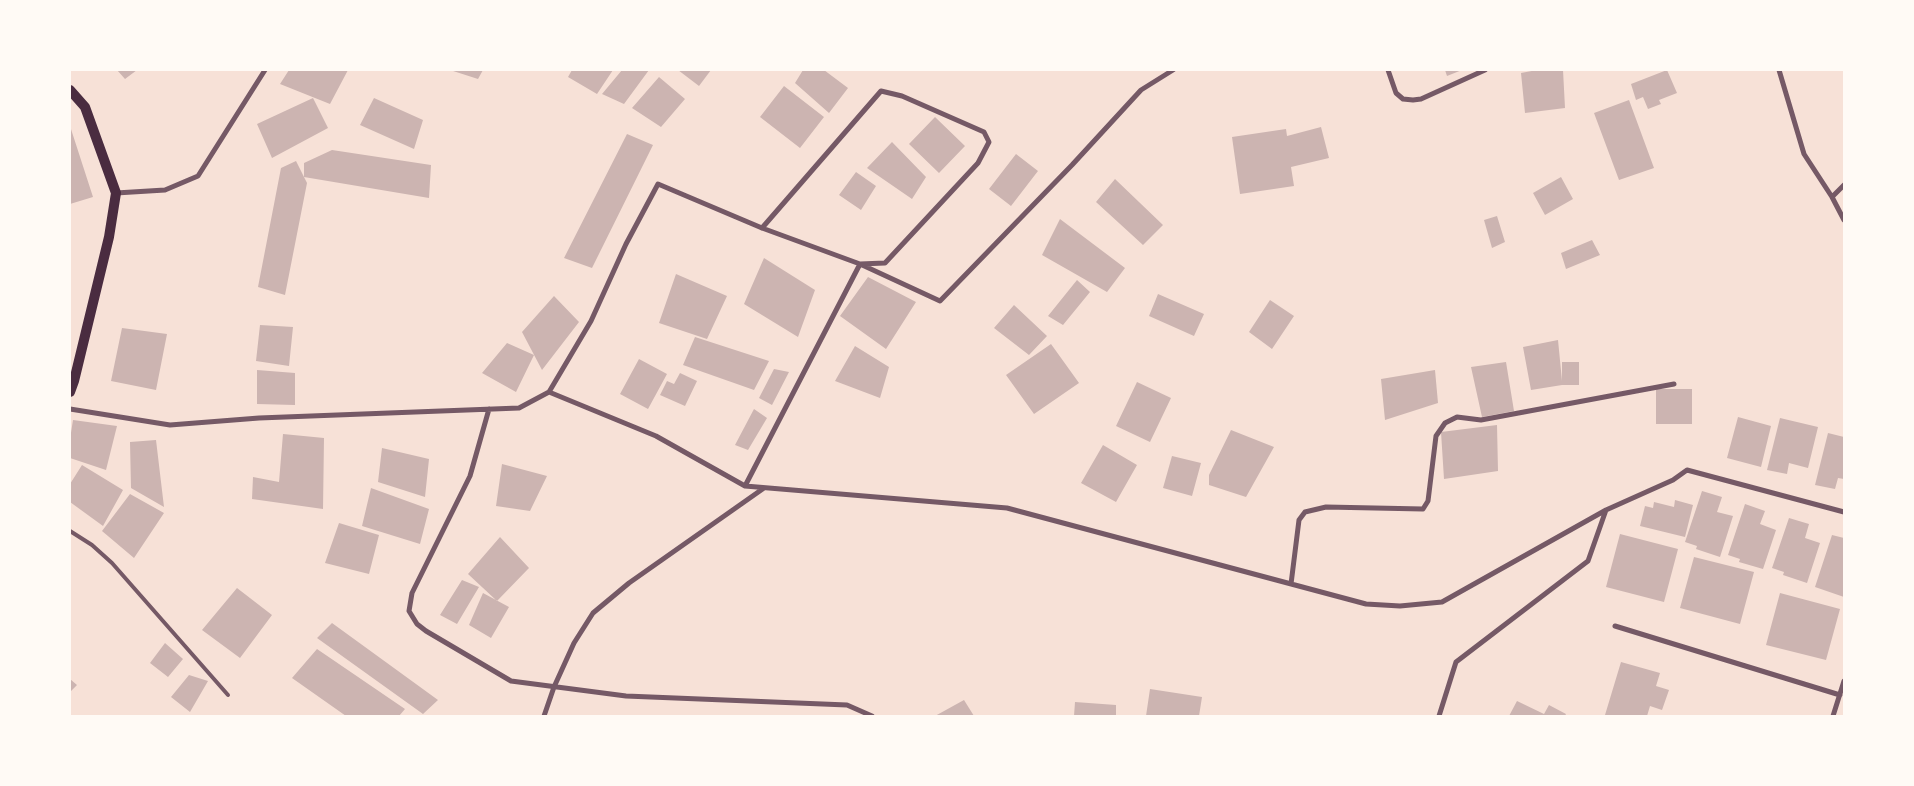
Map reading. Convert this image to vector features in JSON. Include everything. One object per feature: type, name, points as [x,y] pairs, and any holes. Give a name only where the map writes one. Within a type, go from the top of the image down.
[{"type":"main road","points":[[70,90],[85,107],[116,193],[109,237],[70,392]]},
{"type":"street","points":[[116,193],[165,190],[198,176],[265,70]]},
{"type":"street","points":[[70,408],[170,425],[259,418],[519,408],[549,392],[590,321],[626,244],[658,184],[762,228],[860,264],[940,301],[1141,90],[1173,70]]},
{"type":"street","points":[[1388,70],[1396,93],[1403,99],[1413,100],[1421,99],[1485,70]]},
{"type":"street","points":[[1779,70],[1804,154],[1832,197],[1844,220]]},
{"type":"street","points":[[762,228],[881,91],[902,96],[984,132],[990,142],[978,163],[892,256],[885,263],[860,264]]},
{"type":"street","points":[[1832,197],[1844,185]]},
{"type":"street","points":[[745,486],[860,264]]},
{"type":"street","points":[[1291,584],[1299,520],[1305,512],[1326,507],[1424,509],[1428,501],[1436,436],[1445,423],[1457,417],[1481,420],[1674,384]]},
{"type":"street","points":[[549,392],[656,436],[745,486],[1007,508],[1366,604],[1400,606],[1442,602],[1606,510],[1673,480],[1687,470],[1844,512]]},
{"type":"street","points":[[489,409],[470,476],[412,593],[409,611],[416,624],[511,681],[626,696],[848,705],[872,716]]},
{"type":"street","points":[[544,716],[554,687],[574,643],[593,613],[629,583],[765,488]]},
{"type":"street","points":[[1439,716],[1456,662],[1588,561],[1606,510]]},
{"type":"street","points":[[1615,626],[1840,695]]},
{"type":"street","points":[[1833,716],[1844,680]]},
{"type":"lane","points":[[70,531],[92,545],[112,563],[228,695]]},
{"type":"building","points":[[117,70],[137,70],[125,79]]},
{"type":"building","points":[[289,70],[348,70],[330,104],[280,84]]},
{"type":"building","points":[[450,70],[483,70],[478,79]]},
{"type":"building","points":[[572,70],[613,70],[597,94],[568,77]]},
{"type":"building","points":[[622,70],[649,70],[624,104],[602,94]]},
{"type":"building","points":[[678,70],[711,70],[699,86]]},
{"type":"building","points":[[803,70],[824,70],[848,88],[829,113],[795,83]]},
{"type":"building","points":[[1445,70],[1462,70],[1447,76]]},
{"type":"building","points":[[1537,70],[1563,70],[1565,108],[1525,113],[1521,73]]},
{"type":"building","points":[[1667,70],[1677,93],[1659,100],[1661,104],[1648,109],[1643,97],[1636,100],[1631,84]]},
{"type":"building","points":[[659,77],[685,99],[661,127],[632,108]]},
{"type":"building","points":[[784,86],[824,117],[800,148],[760,117]]},
{"type":"building","points":[[313,98],[328,128],[272,158],[257,124]]},
{"type":"building","points":[[374,98],[423,120],[414,149],[360,125]]},
{"type":"building","points":[[1629,100],[1654,168],[1619,180],[1594,113]]},
{"type":"building","points":[[935,117],[965,146],[939,173],[909,144]]},
{"type":"building","points":[[70,126],[93,197],[70,204]]},
{"type":"building","points":[[1321,127],[1329,158],[1291,167],[1294,186],[1240,194],[1232,137],[1286,129],[1287,136]]},
{"type":"building","points":[[627,134],[653,145],[592,268],[564,258]]},
{"type":"building","points":[[892,142],[926,177],[912,199],[867,168]]},
{"type":"building","points":[[332,150],[431,165],[429,198],[304,177],[304,163]]},
{"type":"building","points":[[1016,154],[1038,171],[1011,206],[989,189]]},
{"type":"building","points":[[296,161],[307,183],[285,295],[258,287],[281,168]]},
{"type":"building","points":[[856,172],[876,186],[861,210],[839,195]]},
{"type":"building","points":[[1561,177],[1573,199],[1545,215],[1533,193]]},
{"type":"building","points":[[1115,179],[1163,225],[1143,245],[1096,202]]},
{"type":"building","points":[[1497,216],[1505,242],[1492,248],[1484,220]]},
{"type":"building","points":[[1060,219],[1125,268],[1107,292],[1042,255]]},
{"type":"building","points":[[1592,240],[1600,255],[1566,269],[1561,253]]},
{"type":"building","points":[[764,258],[815,290],[798,337],[744,304]]},
{"type":"building","points":[[676,274],[727,296],[707,339],[659,323]]},
{"type":"building","points":[[868,277],[916,302],[886,349],[840,316]]},
{"type":"building","points":[[1077,280],[1090,292],[1063,325],[1048,316]]},
{"type":"building","points":[[1158,294],[1204,314],[1194,336],[1149,316]]},
{"type":"building","points":[[554,296],[579,322],[542,370],[522,332]]},
{"type":"building","points":[[1270,300],[1294,316],[1272,349],[1249,332]]},
{"type":"building","points":[[1014,305],[1047,336],[1029,355],[994,328]]},
{"type":"building","points":[[260,325],[293,327],[289,366],[256,361]]},
{"type":"building","points":[[122,328],[167,334],[156,390],[111,381]]},
{"type":"building","points":[[695,337],[769,361],[754,390],[683,365]]},
{"type":"building","points":[[1558,340],[1562,381],[1562,362],[1579,362],[1579,385],[1562,385],[1531,390],[1523,347]]},
{"type":"building","points":[[507,343],[534,355],[516,392],[482,373]]},
{"type":"building","points":[[1051,344],[1079,383],[1034,414],[1006,375]]},
{"type":"building","points":[[855,346],[889,367],[880,398],[835,381]]},
{"type":"building","points":[[639,359],[667,374],[648,409],[620,394]]},
{"type":"building","points":[[1506,362],[1514,411],[1482,417],[1471,367]]},
{"type":"building","points":[[774,369],[789,372],[772,405],[759,398]]},
{"type":"building","points":[[257,370],[295,373],[295,405],[257,404]]},
{"type":"building","points":[[1435,370],[1438,403],[1385,420],[1381,379]]},
{"type":"building","points":[[680,373],[697,381],[685,406],[660,395],[667,381],[674,384]]},
{"type":"building","points":[[1137,382],[1171,398],[1150,442],[1116,426]]},
{"type":"building","points":[[1656,389],[1692,389],[1692,424],[1656,424]]},
{"type":"building","points":[[754,409],[767,418],[748,450],[735,445]]},
{"type":"building","points":[[1738,417],[1771,426],[1761,467],[1727,458]]},
{"type":"building","points":[[1780,418],[1818,427],[1808,468],[1789,463],[1787,474],[1767,470]]},
{"type":"building","points":[[73,420],[117,426],[106,470],[70,458]]},
{"type":"building","points":[[1497,425],[1498,471],[1444,479],[1441,432]]},
{"type":"building","points":[[1231,430],[1274,447],[1246,497],[1209,485],[1209,475]]},
{"type":"building","points":[[1828,433],[1844,437],[1844,479],[1838,478],[1835,489],[1815,485]]},
{"type":"building","points":[[283,434],[324,438],[323,509],[252,499],[253,477],[279,482]]},
{"type":"building","points":[[156,440],[164,507],[131,488],[130,442]]},
{"type":"building","points":[[1103,445],[1137,465],[1116,502],[1081,483]]},
{"type":"building","points":[[382,448],[429,459],[425,497],[378,482]]},
{"type":"building","points":[[1172,456],[1201,463],[1192,496],[1163,488]]},
{"type":"building","points":[[502,464],[547,476],[530,511],[496,506]]},
{"type":"building","points":[[82,465],[123,490],[103,526],[70,502],[70,484]]},
{"type":"building","points":[[371,488],[429,509],[420,544],[362,526]]},
{"type":"building","points":[[1702,491],[1722,497],[1717,512],[1733,516],[1720,557],[1696,549],[1697,546],[1685,542]]},
{"type":"building","points":[[130,494],[164,513],[134,558],[102,531]]},
{"type":"building","points":[[1675,500],[1693,505],[1685,537],[1640,526],[1645,506],[1653,508],[1654,502],[1674,507]]},
{"type":"building","points":[[1745,504],[1765,511],[1760,524],[1776,530],[1763,569],[1739,562],[1740,559],[1728,555]]},
{"type":"building","points":[[1789,518],[1809,524],[1805,538],[1820,543],[1807,583],[1783,575],[1784,572],[1772,568]]},
{"type":"building","points":[[339,523],[379,535],[369,574],[325,563]]},
{"type":"building","points":[[1620,534],[1678,549],[1664,602],[1606,587]]},
{"type":"building","points":[[1832,535],[1844,538],[1844,597],[1815,587]]},
{"type":"building","points":[[500,537],[529,568],[497,601],[468,574]]},
{"type":"building","points":[[1694,557],[1754,572],[1740,624],[1680,608]]},
{"type":"building","points":[[462,580],[479,587],[457,624],[440,615]]},
{"type":"building","points":[[237,588],[272,615],[240,658],[202,630]]},
{"type":"building","points":[[483,593],[509,607],[491,638],[469,625]]},
{"type":"building","points":[[1780,593],[1840,609],[1826,660],[1766,645]]},
{"type":"building","points":[[332,623],[438,700],[423,714],[317,638]]},
{"type":"building","points":[[165,643],[183,659],[168,677],[150,663]]},
{"type":"building","points":[[317,649],[405,709],[399,716],[346,716],[292,678]]},
{"type":"building","points":[[1621,662],[1660,673],[1656,686],[1669,690],[1662,710],[1650,706],[1647,716],[1605,715]]},
{"type":"building","points":[[189,675],[208,681],[190,712],[171,697]]},
{"type":"building","points":[[70,679],[77,685],[70,692]]},
{"type":"building","points":[[1150,689],[1202,697],[1199,716],[1146,716]]},
{"type":"building","points":[[964,700],[974,716],[935,716]]},
{"type":"building","points":[[1517,701],[1544,714],[1549,705],[1566,714],[1565,716],[1509,716]]},
{"type":"building","points":[[1075,702],[1116,705],[1116,716],[1074,716]]}]
